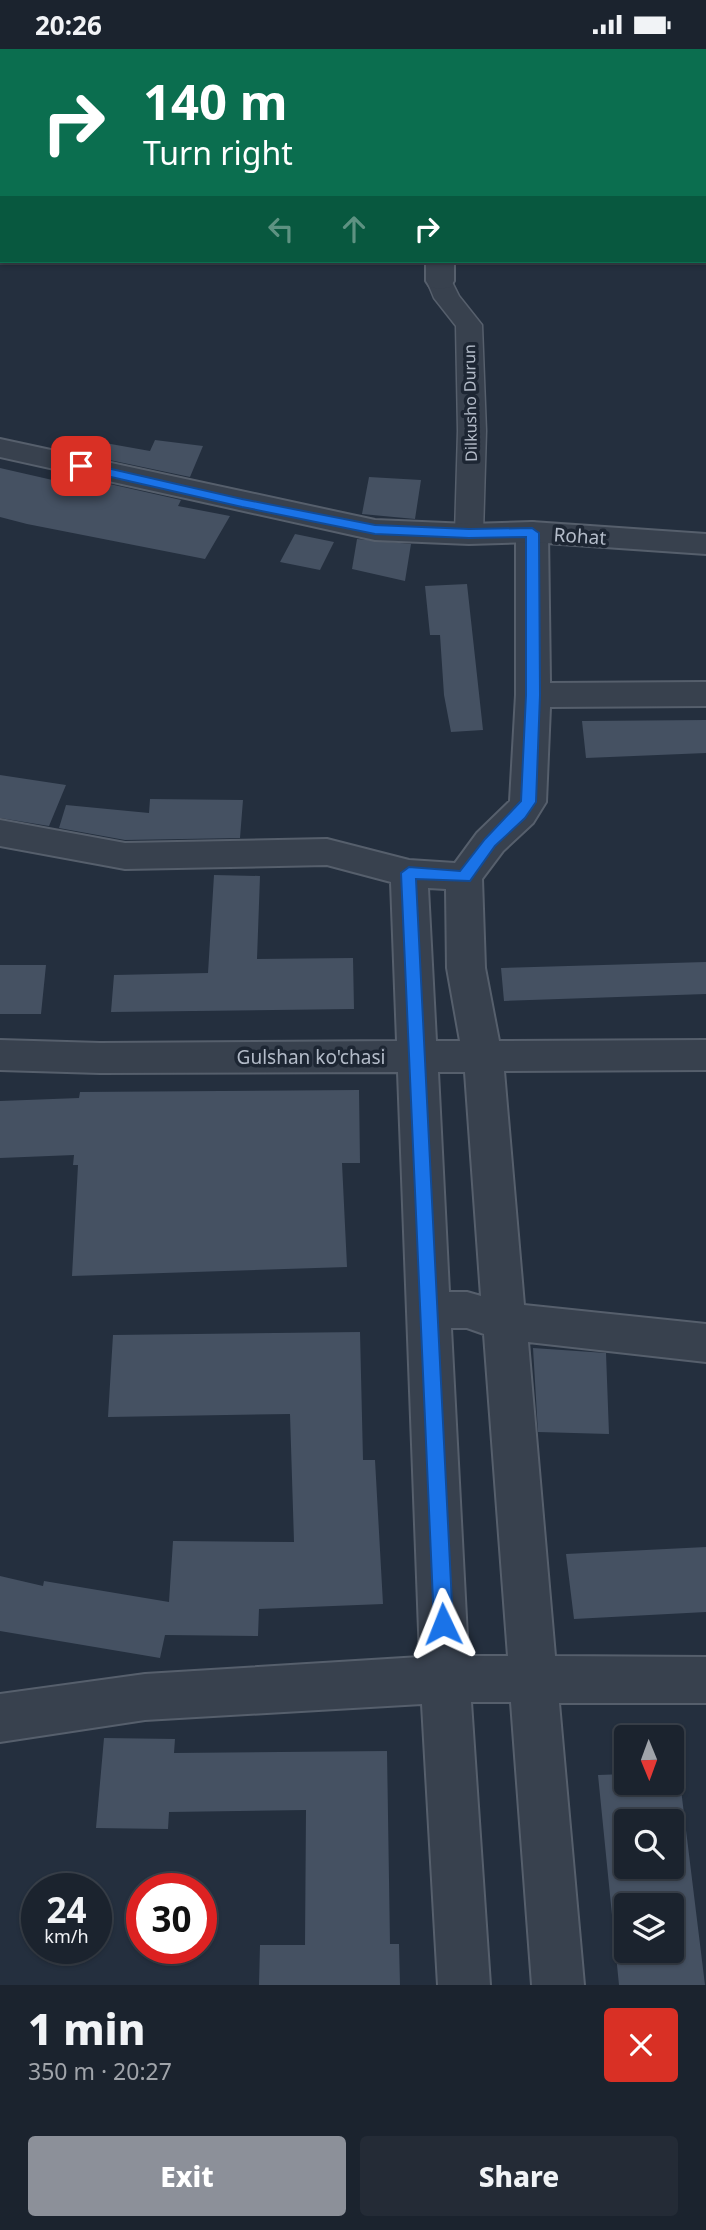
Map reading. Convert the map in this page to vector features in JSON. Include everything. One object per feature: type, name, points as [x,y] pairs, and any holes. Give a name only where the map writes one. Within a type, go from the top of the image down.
[{"type":"street","name":"Dilkusho Durun","points":[[440,271],[447,298],[469,325],[472,431],[469,534]]},
{"type":"street","name":"Rohat","points":[[0,448],[375,530],[469,534],[532,533],[706,544]]},
{"type":"street","points":[[532,533],[533,695],[528,802],[520,814],[490,842],[464,877],[466,968],[483,1057],[558,1985]]},
{"type":"street","points":[[533,695],[706,694]]},
{"type":"street","points":[[0,833],[125,856],[327,852],[409,873],[464,877]]},
{"type":"street","points":[[409,873],[445,1679],[464,1985]]},
{"type":"street","name":"Gulshan ko'chasi","points":[[0,1055],[100,1058],[706,1055]]},
{"type":"street","points":[[428,1310],[467,1310],[503,1321],[706,1343]]},
{"type":"street","points":[[0,1718],[145,1697],[445,1679],[706,1680]]},
{"type":"building","points":[[155,440],[203,446],[190,477],[86,455],[94,441],[150,451]]},
{"type":"building","points":[[0,468],[70,484],[74,476],[181,500],[178,506],[230,516],[205,559],[27,524],[0,517]]},
{"type":"building","points":[[369,477],[421,480],[415,519],[362,514]]},
{"type":"building","points":[[295,534],[334,542],[320,570],[280,562]]},
{"type":"building","points":[[357,539],[411,544],[405,581],[352,569]]},
{"type":"building","points":[[467,584],[483,730],[451,732],[444,695],[440,635],[430,635],[425,586]]},
{"type":"building","points":[[706,720],[706,753],[586,758],[582,721]]},
{"type":"building","points":[[0,775],[66,785],[49,826],[0,818]]},
{"type":"building","points":[[150,799],[243,800],[240,838],[125,840],[59,828],[66,805],[149,813]]},
{"type":"building","points":[[214,875],[260,876],[257,959],[353,958],[354,1009],[111,1012],[114,975],[208,973]]},
{"type":"building","points":[[706,962],[706,994],[504,1001],[501,968]]},
{"type":"building","points":[[0,965],[46,965],[41,1014],[0,1014]]},
{"type":"building","points":[[359,1090],[360,1163],[342,1163],[347,1267],[72,1276],[78,1165],[73,1165],[74,1155],[0,1158],[0,1101],[79,1098],[80,1092]]},
{"type":"building","points":[[360,1332],[363,1460],[375,1460],[383,1604],[259,1609],[258,1636],[165,1635],[160,1658],[0,1631],[0,1576],[43,1586],[44,1581],[169,1602],[173,1541],[294,1542],[290,1414],[108,1417],[113,1335]]},
{"type":"building","points":[[533,1348],[606,1353],[609,1434],[538,1432]]},
{"type":"building","points":[[706,1547],[706,1612],[574,1619],[566,1554]]},
{"type":"building","points":[[104,1738],[175,1739],[174,1753],[387,1751],[390,1944],[399,1944],[400,1985],[259,1985],[260,1945],[305,1945],[306,1810],[169,1812],[168,1829],[96,1828]]},
{"type":"building","points":[[614,1774],[614,1795],[682,1795],[683,1809],[614,1809],[614,1879],[684,1879],[684,1814],[705,1985],[619,1985],[617,1963],[684,1963],[684,1893],[614,1893],[614,1935],[598,1775]]},
{"type":"route","points":[[81,466],[375,530],[469,534],[532,533],[533,695],[528,802],[511,824],[490,842],[464,877],[409,873],[443,1624]]}]
